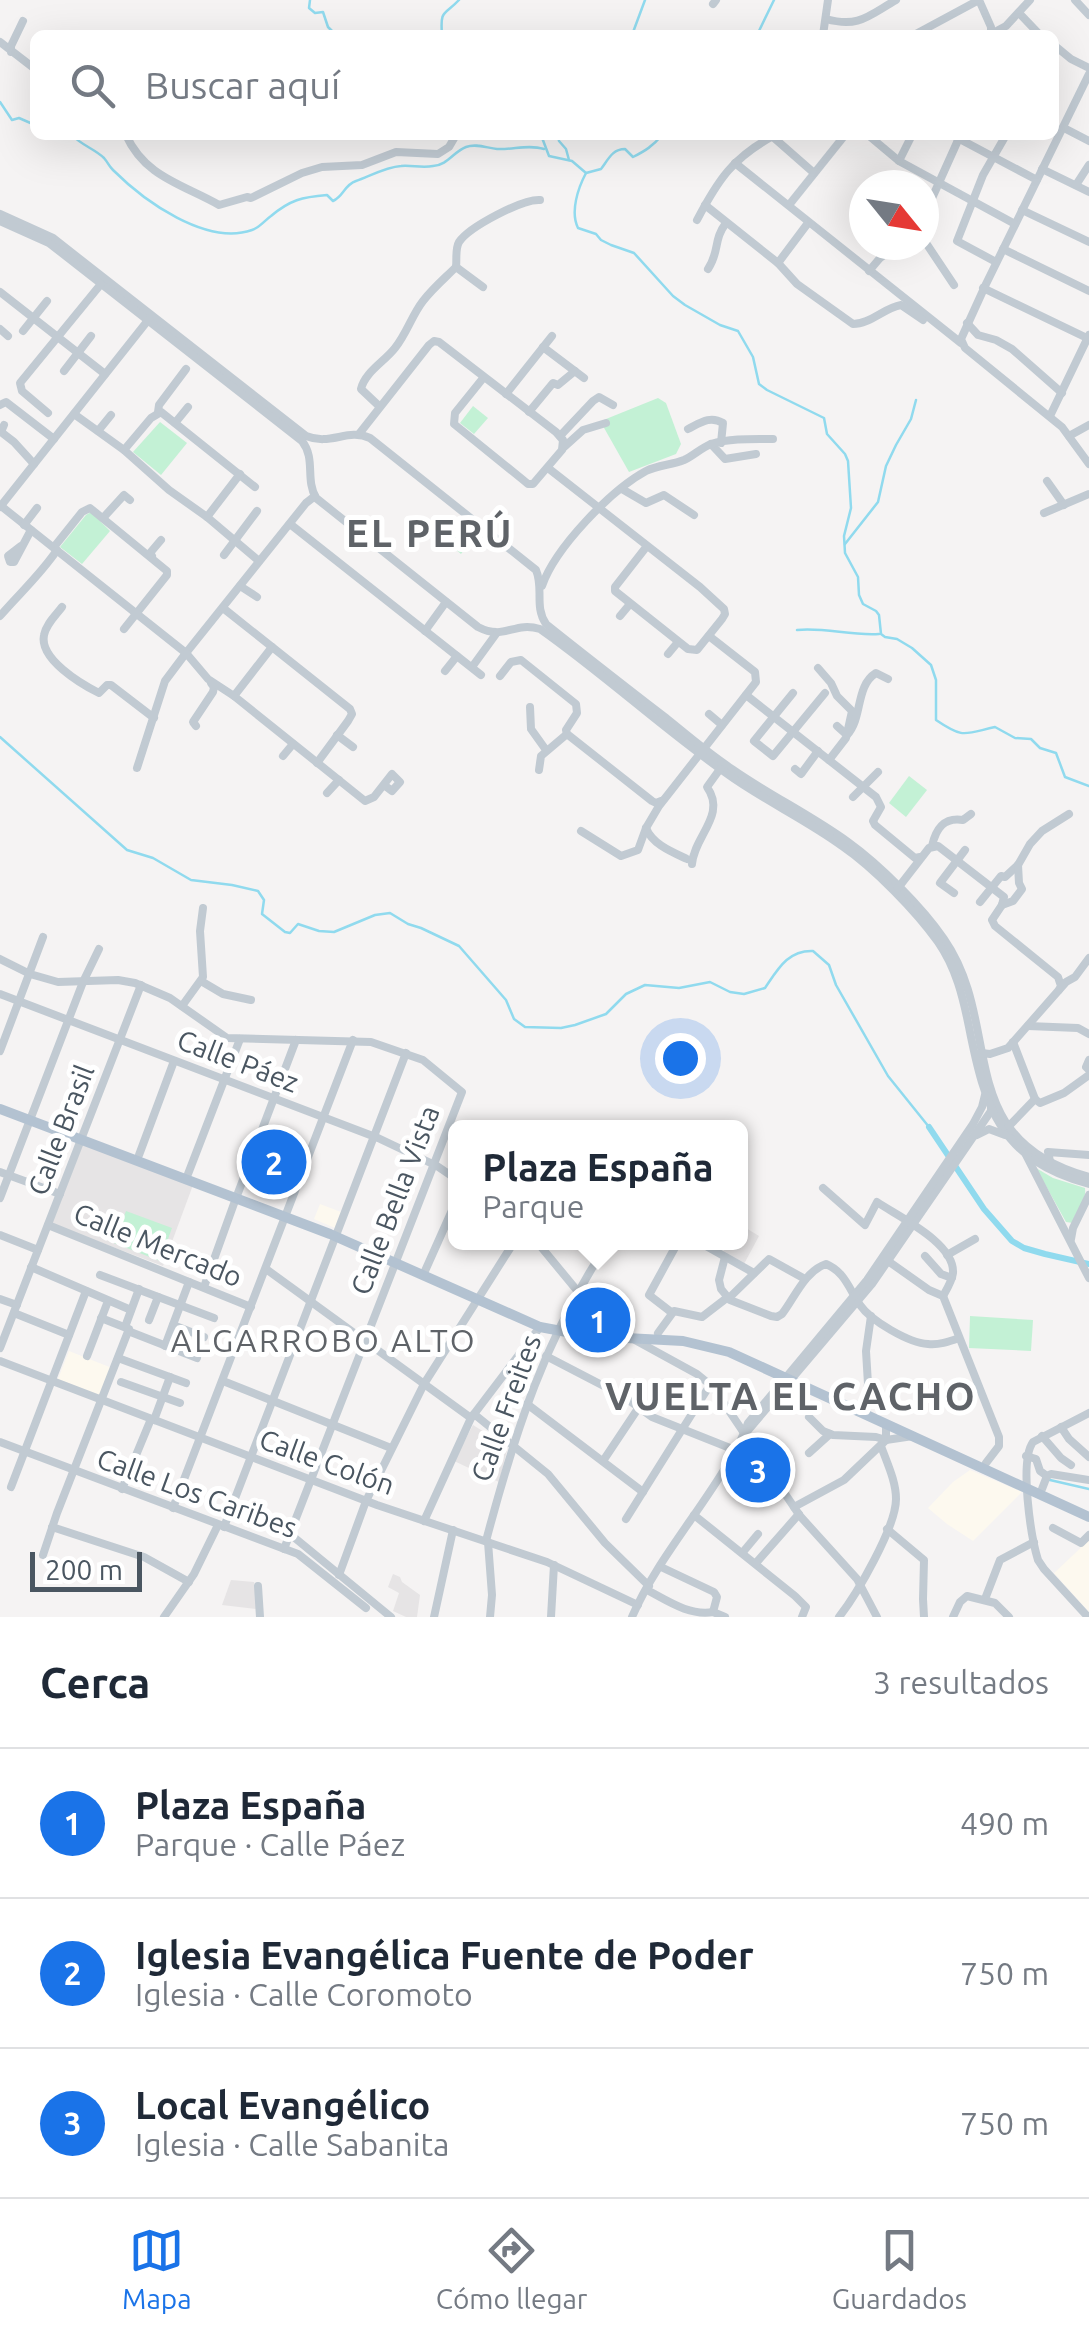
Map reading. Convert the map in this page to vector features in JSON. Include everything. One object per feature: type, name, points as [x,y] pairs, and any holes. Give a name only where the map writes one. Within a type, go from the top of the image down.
[{"type":"main road","points":[[0,1106],[336,1234],[540,1327],[558,1329]]},
{"type":"main road","points":[[82,1137],[139,1155],[237,1196]]},
{"type":"main road","points":[[395,1260],[478,1298],[578,1336],[692,1336],[741,1350],[1089,1514]]},
{"type":"main road","points":[[626,1335],[684,1341],[729,1352],[864,1407],[913,1436],[1089,1514]]},
{"type":"street","points":[[825,30],[828,0]]},
{"type":"street","points":[[826,18],[846,24],[896,0]]},
{"type":"street","points":[[923,30],[979,0],[997,30]]},
{"type":"street","points":[[1000,30],[1030,0]]},
{"type":"street","points":[[1075,0],[1089,15]]},
{"type":"street","points":[[1018,13],[1035,30]]},
{"type":"street","points":[[11,52],[23,21]]},
{"type":"street","points":[[0,42],[30,65]]},
{"type":"street","points":[[1059,52],[1089,71],[1059,134]]},
{"type":"street","points":[[1064,128],[1089,141]]},
{"type":"street","points":[[128,140],[134,154],[158,174],[219,205],[251,198],[322,167],[362,166],[396,152],[438,154],[453,140]]},
{"type":"street","points":[[697,220],[723,174],[767,140]]},
{"type":"street","points":[[778,140],[814,173]]},
{"type":"street","points":[[788,205],[841,140]]},
{"type":"street","points":[[874,140],[916,170]]},
{"type":"street","points":[[899,160],[909,140]]},
{"type":"street","points":[[955,140],[939,183],[1015,224]]},
{"type":"street","points":[[964,140],[1036,180]]},
{"type":"street","points":[[996,262],[957,241],[1003,140]]},
{"type":"street","points":[[962,344],[967,323],[1055,140]]},
{"type":"street","points":[[736,163],[1050,416],[1088,462]]},
{"type":"street","points":[[1076,185],[1089,165]]},
{"type":"street","points":[[1042,169],[1089,192]]},
{"type":"street","points":[[379,406],[361,389],[362,384],[391,353],[423,300],[456,267],[457,247],[485,222],[518,204],[540,200]]},
{"type":"street","points":[[705,205],[778,262],[793,285],[853,324],[901,305],[935,324]]},
{"type":"street","points":[[1022,210],[1089,242]]},
{"type":"street","points":[[0,217],[49,243],[306,436],[328,440],[359,434],[370,438],[533,568],[540,579],[539,610],[546,624],[720,768],[846,849],[874,872],[944,952],[956,977],[988,1094],[1004,1130],[1024,1151],[1088,1276]]},
{"type":"street","points":[[0,217],[49,235],[304,444],[311,460],[314,496],[480,628],[496,634]]},
{"type":"street","points":[[708,268],[716,254],[718,233],[726,223]]},
{"type":"street","points":[[778,262],[808,223]]},
{"type":"street","points":[[1003,248],[1089,291]]},
{"type":"street","points":[[869,271],[878,260]]},
{"type":"street","points":[[937,260],[954,285]]},
{"type":"street","points":[[456,267],[483,286]]},
{"type":"street","points":[[48,413],[22,391],[22,379],[101,284]]},
{"type":"street","points":[[984,288],[1088,336],[1050,416]]},
{"type":"street","points":[[1,296],[105,374]]},
{"type":"street","points":[[23,332],[46,301]]},
{"type":"street","points":[[150,318],[0,507],[186,653],[214,687],[194,722],[196,726]]},
{"type":"street","points":[[967,323],[978,335],[1012,350],[1062,394]]},
{"type":"street","points":[[64,371],[91,336]]},
{"type":"street","points":[[506,394],[552,336]]},
{"type":"street","points":[[359,434],[430,344],[439,342],[560,436],[563,448]]},
{"type":"street","points":[[543,347],[584,378]]},
{"type":"street","points":[[391,353],[410,368]]},
{"type":"street","points":[[124,450],[158,412],[186,369]]},
{"type":"street","points":[[529,412],[548,387],[558,386],[575,371]]},
{"type":"street","points":[[484,377],[456,413],[454,424],[528,484],[537,481],[563,448],[589,427],[606,423]]},
{"type":"street","points":[[560,436],[599,397],[613,405]]},
{"type":"street","points":[[0,405],[6,402],[54,439]]},
{"type":"street","points":[[175,422],[188,406]]},
{"type":"street","points":[[158,412],[255,487]]},
{"type":"street","points":[[74,414],[259,561]]},
{"type":"street","points":[[98,431],[111,415]]},
{"type":"street","points":[[688,429],[717,419],[724,423],[716,443],[724,459],[756,454]]},
{"type":"street","points":[[4,425],[2,433],[34,464]]},
{"type":"street","points":[[1069,436],[1089,425]]},
{"type":"street","points":[[539,592],[552,566],[584,524],[648,470],[686,460],[716,443],[773,439]]},
{"type":"street","points":[[548,468],[647,546],[724,609],[725,614],[697,650],[678,642],[615,591],[647,546]]},
{"type":"street","points":[[207,517],[240,474]]},
{"type":"street","points":[[1047,481],[1064,505]]},
{"type":"street","points":[[622,489],[646,504],[664,495],[694,515]]},
{"type":"street","points":[[1044,513],[1089,494]]},
{"type":"street","points":[[103,518],[124,495],[130,500]]},
{"type":"street","points":[[137,768],[165,681],[314,496]]},
{"type":"street","points":[[21,546],[37,508]]},
{"type":"street","points":[[0,616],[42,571],[90,508],[167,571],[124,629]]},
{"type":"street","points":[[224,555],[257,511]]},
{"type":"street","points":[[290,524],[481,675]]},
{"type":"street","points":[[153,558],[150,553],[161,540]]},
{"type":"street","points":[[240,586],[257,597]]},
{"type":"street","points":[[425,630],[446,602]]},
{"type":"street","points":[[620,616],[630,604]]},
{"type":"street","points":[[62,607],[44,634],[48,655],[97,693],[111,685],[154,718]]},
{"type":"street","points":[[223,608],[350,709],[348,721],[317,763]]},
{"type":"street","points":[[472,667],[496,634],[520,626],[542,630],[702,751],[865,855],[934,926],[953,954],[968,994],[988,1094],[956,1156],[856,1298]]},
{"type":"street","points":[[582,830],[621,856],[638,850],[646,828],[665,798],[756,682],[755,672],[710,636]]},
{"type":"street","points":[[668,654],[678,642]]},
{"type":"street","points":[[234,696],[272,647]]},
{"type":"street","points":[[445,671],[457,656]]},
{"type":"street","points":[[500,676],[511,662],[522,660],[576,704],[577,713],[567,734],[652,801],[665,798]]},
{"type":"street","points":[[818,668],[852,711],[848,735]]},
{"type":"street","points":[[828,760],[853,729],[870,676],[876,673],[888,679]]},
{"type":"street","points":[[208,679],[365,801],[384,785]]},
{"type":"street","points":[[793,693],[754,741],[772,756],[825,693]]},
{"type":"street","points":[[746,695],[880,801],[875,825],[915,861]]},
{"type":"street","points":[[530,707],[531,730],[546,750]]},
{"type":"street","points":[[709,714],[722,725]]},
{"type":"street","points":[[837,726],[848,735]]},
{"type":"street","points":[[538,770],[541,756],[567,734]]},
{"type":"street","points":[[337,735],[354,747]]},
{"type":"street","points":[[283,756],[293,744]]},
{"type":"street","points":[[794,768],[801,774],[818,751]]},
{"type":"street","points":[[646,828],[651,838],[692,862],[712,816],[714,798],[707,788],[720,768]]},
{"type":"street","points":[[853,797],[878,772]]},
{"type":"street","points":[[328,793],[339,780]]},
{"type":"street","points":[[980,902],[1001,876],[1018,866],[1042,832],[1069,814]]},
{"type":"street","points":[[898,888],[915,861],[932,846],[944,823],[950,819],[967,821]]},
{"type":"street","points":[[932,846],[938,846],[1004,897],[992,920],[995,926],[1058,977],[1059,990]]},
{"type":"street","points":[[954,893],[940,882],[964,850]]},
{"type":"street","points":[[1002,905],[1013,901],[1022,890],[1018,866]]},
{"type":"street","points":[[182,1006],[201,981],[203,908]]},
{"type":"street","points":[[0,1051],[43,937]]},
{"type":"street","points":[[0,1198],[5,1173],[32,1118],[99,949]]},
{"type":"street","points":[[981,1053],[1004,1051],[1089,958]]},
{"type":"street","points":[[0,959],[58,982],[124,980],[141,985],[182,1006],[223,1036],[354,1040],[406,1054],[221,1526],[164,1617]]},
{"type":"street","points":[[201,981],[222,994],[252,1000]]},
{"type":"street","name":"Calle Brasil","points":[[0,1348],[141,985]]},
{"type":"street","name":"Calle Páez","points":[[0,994],[373,1136],[448,1174]]},
{"type":"street","points":[[1028,1026],[1078,1028],[1089,1034]]},
{"type":"street","points":[[188,1174],[240,1039]]},
{"type":"street","points":[[204,1287],[296,1040]]},
{"type":"street","points":[[173,1508],[354,1040]]},
{"type":"street","points":[[1013,1042],[1034,1099],[1040,1103],[1064,1093],[1089,1072],[1089,1060]]},
{"type":"street","name":"Calle Bella Vista","points":[[406,1054],[427,1062],[462,1092],[450,1120]]},
{"type":"street","points":[[139,1155],[174,1060]]},
{"type":"street","points":[[1009,1126],[1034,1099]]},
{"type":"street","points":[[980,1112],[996,1112],[1028,1146],[1089,1180]]},
{"type":"street","points":[[956,1156],[996,1112]]},
{"type":"street","name":"Calle Bella Vista","points":[[284,1549],[448,1126]]},
{"type":"street","points":[[973,1138],[983,1131],[995,1130],[1056,1173],[1089,1180]]},
{"type":"street","points":[[1051,1162],[1048,1152],[1089,1155]]},
{"type":"street","points":[[5,1173],[60,1194]]},
{"type":"street","points":[[822,1188],[865,1225],[878,1202],[933,1239],[947,1255],[952,1278],[943,1296],[999,1437],[999,1444],[986,1463]]},
{"type":"street","points":[[1074,1248],[1070,1236],[1089,1195]]},
{"type":"street","points":[[426,1271],[448,1220]]},
{"type":"street","points":[[1060,1222],[1073,1228]]},
{"type":"street","points":[[632,1617],[745,1434],[748,1423],[888,1261],[910,1223]]},
{"type":"street","name":"Calle Mercado","points":[[48,1226],[251,1306]]},
{"type":"street","points":[[0,1235],[38,1250]]},
{"type":"street","points":[[947,1255],[976,1240]]},
{"type":"street","points":[[339,1575],[366,1501],[424,1384],[509,1250]]},
{"type":"street","points":[[544,1250],[594,1310],[626,1335],[710,1384],[796,1511],[861,1586],[877,1617]]},
{"type":"street","name":"Calle Freites","points":[[490,1617],[487,1542],[513,1446],[558,1329],[605,1250]]},
{"type":"street","points":[[672,1312],[649,1295],[674,1250]]},
{"type":"street","points":[[713,1250],[754,1274]]},
{"type":"street","points":[[925,1256],[942,1274],[952,1278]]},
{"type":"street","points":[[725,1257],[719,1280],[728,1298],[738,1304],[777,1317],[818,1266],[828,1264],[844,1278],[871,1316],[898,1333],[922,1344],[941,1344],[958,1338]]},
{"type":"street","points":[[658,1334],[672,1312],[702,1317],[770,1259],[806,1279]]},
{"type":"street","points":[[888,1261],[943,1296]]},
{"type":"street","points":[[32,1267],[132,1310]]},
{"type":"street","points":[[266,1269],[548,1474],[648,1588],[696,1615],[713,1612],[725,1617]]},
{"type":"street","points":[[100,1274],[214,1318]]},
{"type":"street","points":[[165,1346],[189,1282]]},
{"type":"street","points":[[43,1555],[118,1358],[139,1289]]},
{"type":"street","points":[[10,1486],[86,1290]]},
{"type":"street","points":[[150,1320],[158,1297]]},
{"type":"street","points":[[0,1299],[69,1335]]},
{"type":"street","points":[[87,1356],[108,1301]]},
{"type":"street","points":[[864,1407],[871,1316]]},
{"type":"street","points":[[101,1318],[197,1358]]},
{"type":"street","points":[[173,1325],[204,1337]]},
{"type":"street","points":[[424,1521],[473,1416],[540,1327]]},
{"type":"street","points":[[672,1359],[672,1348],[684,1341]]},
{"type":"street","points":[[546,1356],[624,1396],[648,1414],[735,1450]]},
{"type":"street","points":[[118,1358],[186,1383]]},
{"type":"street","name":"Calle Colón","points":[[0,1361],[366,1501],[554,1565],[638,1605]]},
{"type":"street","points":[[122,1489],[170,1377]]},
{"type":"street","points":[[120,1382],[180,1404]]},
{"type":"street","points":[[223,1382],[391,1448]]},
{"type":"street","points":[[626,1519],[710,1384]]},
{"type":"street","points":[[527,1404],[643,1492]]},
{"type":"street","points":[[603,1461],[639,1407]]},
{"type":"street","points":[[809,1417],[830,1434],[876,1437],[884,1443]]},
{"type":"street","points":[[1086,1418],[1042,1436],[1030,1445],[1026,1456],[1034,1542],[1041,1565],[1088,1617]]},
{"type":"street","points":[[839,1617],[861,1586],[896,1508],[884,1443],[887,1421]]},
{"type":"street","points":[[1061,1427],[1089,1457]]},
{"type":"street","points":[[809,1453],[830,1434]]},
{"type":"street","points":[[756,1563],[796,1511],[844,1480],[884,1443],[913,1436]]},
{"type":"street","points":[[1042,1436],[1071,1465]]},
{"type":"street","name":"Calle Los Caribes","points":[[0,1442],[305,1558],[366,1608],[392,1617]]},
{"type":"street","points":[[1026,1456],[1036,1459],[1041,1473],[1047,1476],[1088,1478]]},
{"type":"street","points":[[1042,1489],[1047,1476]]},
{"type":"street","points":[[694,1516],[804,1605],[802,1617]]},
{"type":"street","points":[[52,1527],[144,1557],[189,1582]]},
{"type":"street","points":[[1053,1528],[1081,1543],[1089,1535]]},
{"type":"street","points":[[888,1529],[924,1558],[924,1617]]},
{"type":"street","points":[[435,1617],[453,1530]]},
{"type":"street","name":"Calle Los Caribes","points":[[290,1534],[339,1575],[366,1608]]},
{"type":"street","points":[[743,1552],[758,1534]]},
{"type":"street","points":[[985,1599],[1000,1560],[1034,1542]]},
{"type":"street","points":[[551,1617],[554,1565]]},
{"type":"street","points":[[661,1567],[714,1592],[717,1597],[713,1612]]},
{"type":"street","points":[[258,1586],[260,1617]]},
{"type":"street","points":[[953,1617],[964,1597],[998,1604],[1009,1617]]},
{"type":"shaded area","points":[[83,1144],[193,1185],[163,1266],[52,1224]]},
{"type":"shaded area","points":[[320,1204],[341,1212],[335,1228],[314,1219]]},
{"type":"shaded area","points":[[748,1229],[759,1236],[744,1264],[723,1252],[748,1250]]},
{"type":"shaded area","points":[[69,1351],[112,1368],[101,1396],[58,1379]]},
{"type":"shaded area","points":[[473,1425],[508,1447],[499,1482],[454,1461]]},
{"type":"shaded area","points":[[970,1470],[1022,1492],[973,1541],[928,1508]]},
{"type":"shaded area","points":[[1089,1540],[1089,1612],[1054,1573]]},
{"type":"shaded area","points":[[393,1574],[420,1595],[417,1617],[393,1611],[399,1593],[388,1587]]},
{"type":"shaded area","points":[[231,1580],[254,1582],[256,1609],[222,1605]]},
{"type":"green space","points":[[658,398],[666,403],[681,444],[676,454],[629,472],[603,426],[606,419]]},
{"type":"green space","points":[[473,406],[488,418],[474,434],[460,423]]},
{"type":"green space","points":[[160,422],[187,443],[161,475],[133,452]]},
{"type":"green space","points":[[91,512],[110,531],[82,564],[60,547]]},
{"type":"green space","points":[[455,525],[471,540],[461,554],[442,538]]},
{"type":"green space","points":[[909,776],[927,790],[906,817],[889,803]]},
{"type":"green space","points":[[1036,1168],[1085,1188],[1073,1223],[1066,1222]]},
{"type":"green space","points":[[126,1211],[172,1228],[160,1261],[114,1243]]},
{"type":"green space","points":[[970,1316],[1033,1320],[1031,1351],[969,1348]]},
{"type":"waterway","points":[[310,0],[309,8],[315,13],[323,12],[331,30]]},
{"type":"waterway","points":[[442,30],[443,17],[459,0]]},
{"type":"waterway","points":[[634,30],[645,0]]},
{"type":"waterway","points":[[759,30],[774,0]]},
{"type":"waterway","points":[[0,102],[12,120],[19,118],[30,123]]},
{"type":"waterway","points":[[78,140],[104,158],[158,207],[196,226],[234,233],[255,229],[297,200],[327,195],[333,201],[352,183],[378,172],[401,166],[438,165],[470,146],[544,149]]},
{"type":"waterway","points":[[543,140],[549,156],[572,161],[586,173],[575,208],[578,228],[634,253],[673,296],[720,325],[738,331],[753,357],[759,384],[824,418],[827,434],[848,461],[851,508],[844,536],[845,553],[858,577],[859,595],[863,604],[879,615],[881,634],[912,648],[931,665],[936,680],[936,720],[959,732],[995,727],[1015,738],[1031,739],[1040,748],[1056,753],[1065,777],[1089,786]]},
{"type":"waterway","points":[[559,140],[569,160]]},
{"type":"waterway","points":[[586,173],[601,169],[621,149],[633,157],[657,140]]},
{"type":"waterway","points":[[845,544],[878,502],[886,466],[911,419],[916,400]]},
{"type":"waterway","points":[[797,630],[879,634]]},
{"type":"waterway","points":[[0,737],[127,850],[153,858],[191,880],[258,891],[264,900],[262,914],[285,932],[290,933],[298,924],[334,932],[390,913],[459,946],[506,1000],[514,1019],[525,1027],[575,1025],[606,1014],[626,994],[645,985],[679,988],[710,982],[744,994],[765,988],[790,957],[813,951],[829,965],[836,985],[888,1076],[929,1127]]},
{"type":"waterway","points":[[929,1127],[984,1209],[1012,1241],[1024,1248],[1089,1264]]},
{"type":"waterway","points":[[1050,1480],[1089,1489]]},
{"type":"place","name":"Iglesia Evangélica Fuente de Poder","points":[[274,1162]]},
{"type":"place","name":"Plaza España","points":[[598,1320]]},
{"type":"place","name":"Local Evangélico","points":[[758,1470]]},
{"type":"district","name":"EL PERÚ","points":[[430,534]]},
{"type":"district","name":"ALGARROBO ALTO","points":[[324,1341]]},
{"type":"district","name":"VUELTA EL CACHO","points":[[791,1397]]}]
